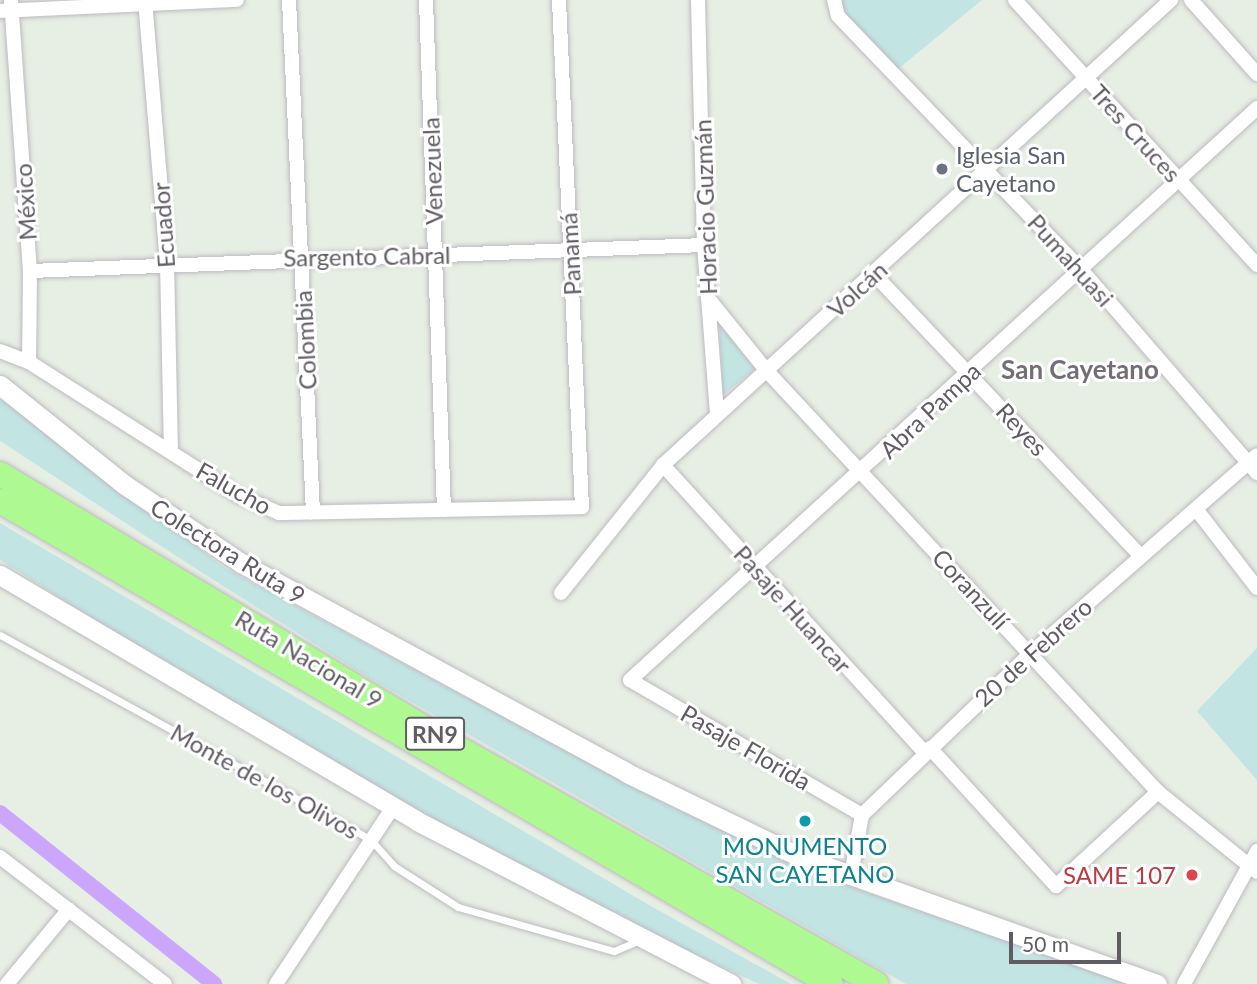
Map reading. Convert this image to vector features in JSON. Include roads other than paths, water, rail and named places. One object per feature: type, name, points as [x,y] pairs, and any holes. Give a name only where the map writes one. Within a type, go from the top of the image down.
[{"type":"highway","points":[[0,461],[104,536]]},
{"type":"highway","name":"Ruta Nacional 9","points":[[0,474],[470,755],[876,984]]},
{"type":"highway","name":"Ruta Nacional 9","points":[[0,501],[111,568],[831,984]]},
{"type":"highway","points":[[0,513],[60,549],[111,568]]},
{"type":"street","points":[[7,7],[237,0]]},
{"type":"street","name":"Colombia","points":[[289,0],[313,512]]},
{"type":"street","name":"Venezuela","points":[[426,0],[444,510]]},
{"type":"street","name":"Panamá","points":[[559,0],[583,507]]},
{"type":"street","name":"Horacio Guzmán","points":[[698,0],[704,245],[717,413]]},
{"type":"street","name":"Pumahuasi","points":[[834,0],[838,16],[986,167],[1080,268],[1254,464]]},
{"type":"street","name":"Tres Cruces","points":[[1015,0],[1257,265]]},
{"type":"street","name":"Volcán","points":[[561,593],[663,465],[1171,0]]},
{"type":"street","points":[[1191,0],[1257,74]]},
{"type":"street","name":"Ecuador","points":[[145,2],[167,262],[171,451]]},
{"type":"street","name":"México","points":[[7,7],[30,271],[29,362]]},
{"type":"street","name":"Abra Pampa","points":[[630,680],[753,566],[862,473],[1080,268],[1257,108]]},
{"type":"street","name":"Sargento Cabral","points":[[30,271],[167,262],[704,245]]},
{"type":"street","name":"Reyes","points":[[874,274],[1140,555]]},
{"type":"street","name":"Coranzulí","points":[[708,298],[766,370],[1158,792],[1253,870]]},
{"type":"street","name":"Falucho","points":[[0,351],[29,362],[256,505],[279,513],[583,507]]},
{"type":"street","name":"Colectora Ruta 9","points":[[0,385],[125,485],[233,558],[743,831],[851,875],[1157,984]]},
{"type":"street","name":"20 de Febrero","points":[[862,815],[927,750],[1140,555],[1254,464]]},
{"type":"street","name":"Pasaje Huancar","points":[[663,465],[753,566],[1056,886],[1158,792]]},
{"type":"street","points":[[1196,509],[1257,588]]},
{"type":"street","points":[[0,575],[393,807],[731,984]]},
{"type":"street","name":"Pasaje Florida","points":[[630,680],[862,815]]},
{"type":"street","points":[[276,984],[393,807]]},
{"type":"street","points":[[851,875],[862,815]]},
{"type":"street","points":[[1184,984],[1253,870],[1257,851]]},
{"type":"street","points":[[0,857],[165,984]]},
{"type":"street","points":[[7,984],[69,909]]},
{"type":"lane","name":"Monte de los Olivos","points":[[0,635],[370,839],[394,866],[458,907],[614,951],[644,938]]},
{"type":"waterway","points":[[0,813],[214,984]]},
{"type":"place","name":"Iglesia San Cayetano","points":[[942,169]]},
{"type":"place","name":"MONUMENTO SAN CAYETANO","points":[[805,821]]},
{"type":"place","name":"SAME 107","points":[[1192,875]]},
{"type":"district","name":"San Cayetano","points":[[1080,370]]}]
